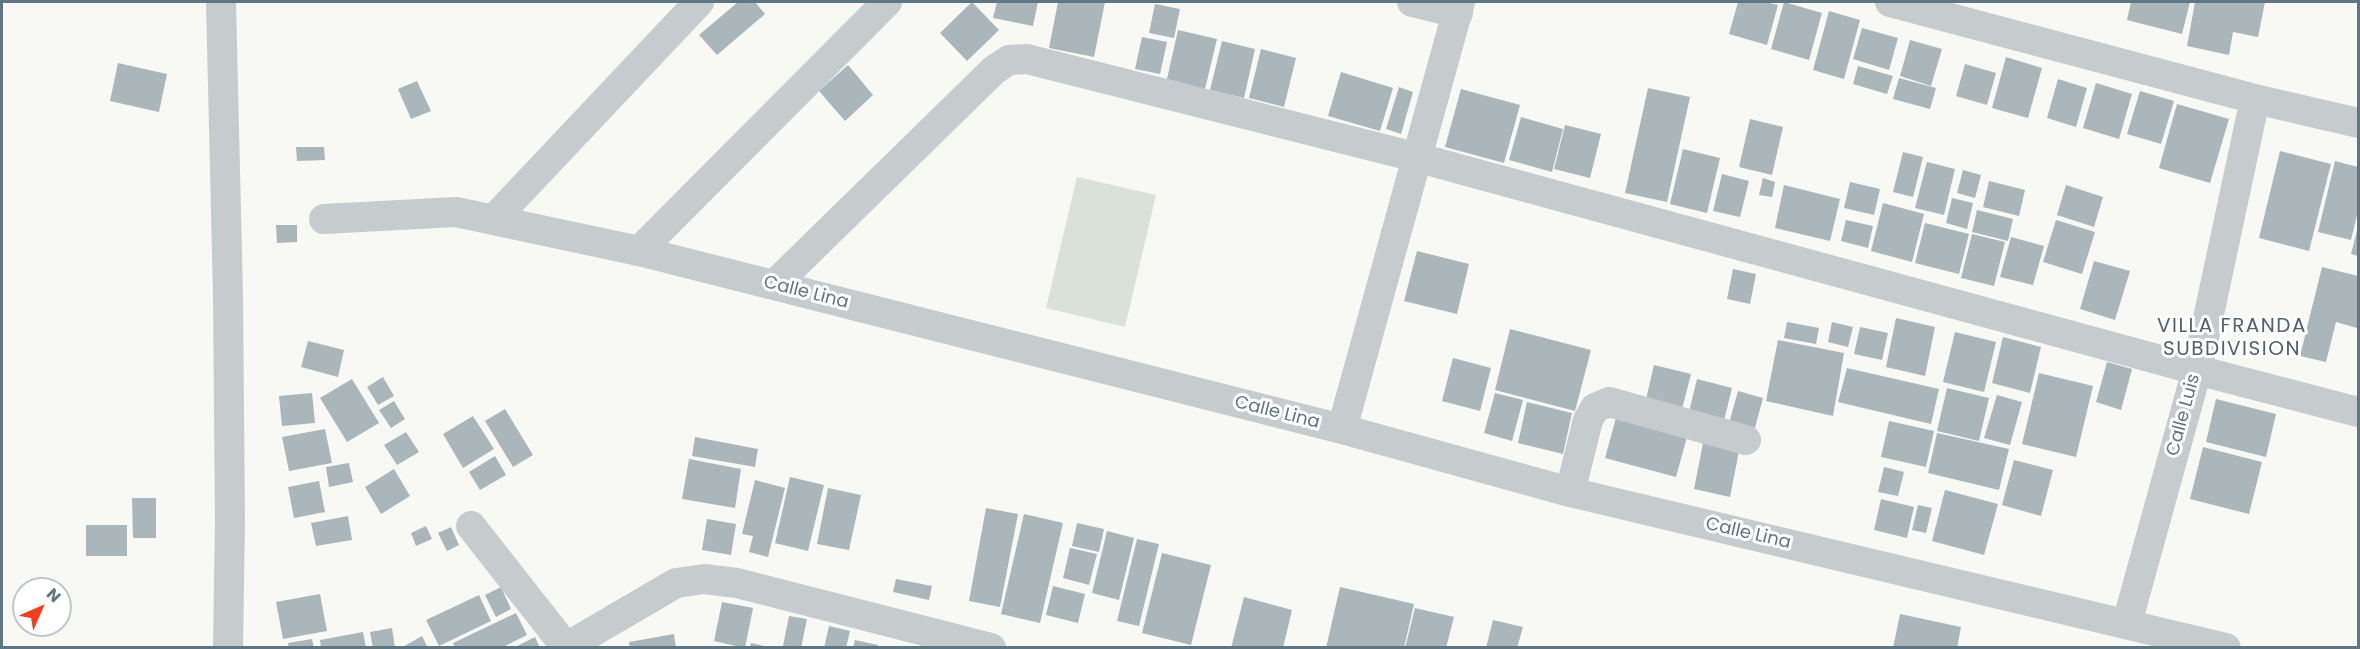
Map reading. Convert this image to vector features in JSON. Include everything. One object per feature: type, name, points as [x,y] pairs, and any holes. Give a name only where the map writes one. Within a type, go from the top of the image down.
[{"type":"street","points":[[221,2],[228,320],[230,522],[228,648]]},
{"type":"street","points":[[494,219],[699,2]]},
{"type":"street","points":[[639,251],[887,2]]},
{"type":"street","points":[[1342,429],[1459,7],[1412,2]]},
{"type":"street","points":[[1890,2],[2255,99],[2358,123]]},
{"type":"street","points":[[774,285],[994,70],[1009,60],[1027,59],[1419,158],[2358,412]]},
{"type":"street","name":"Calle Luis","points":[[2127,623],[2197,370],[2255,99]]},
{"type":"street","name":"Calle Lina","points":[[324,219],[456,212],[639,251],[1342,429],[1570,492],[2226,648]]},
{"type":"street","points":[[1570,492],[1588,420],[1595,408],[1609,402],[1746,440]]},
{"type":"street","points":[[471,525],[566,647],[676,583],[704,579],[737,583],[991,648]]},
{"type":"shaded area","points":[[1077,177],[1156,195],[1125,327],[1046,308]]},
{"type":"building","points":[[738,2],[755,2],[765,14],[717,55],[699,35]]},
{"type":"building","points":[[972,2],[999,30],[967,61],[940,33]]},
{"type":"building","points":[[997,2],[1038,2],[1033,26],[993,18]]},
{"type":"building","points":[[1058,2],[1105,2],[1094,57],[1049,48]]},
{"type":"building","points":[[1738,2],[1765,2],[1778,5],[1767,45],[1729,34]]},
{"type":"building","points":[[1784,2],[1822,13],[1809,60],[1771,49]]},
{"type":"building","points":[[2131,2],[2190,2],[2182,34],[2127,20]]},
{"type":"building","points":[[2195,2],[2265,2],[2258,37],[2233,32],[2229,55],[2187,46]]},
{"type":"building","points":[[1155,4],[1180,9],[1174,38],[1149,33]]},
{"type":"building","points":[[1829,11],[1860,20],[1844,79],[1813,70]]},
{"type":"building","points":[[1862,28],[1898,38],[1889,70],[1853,59]]},
{"type":"building","points":[[1178,30],[1217,39],[1205,89],[1167,79]]},
{"type":"building","points":[[1142,37],[1167,42],[1160,74],[1135,69]]},
{"type":"building","points":[[1910,40],[1942,49],[1931,86],[1900,76]]},
{"type":"building","points":[[1222,41],[1255,49],[1244,98],[1210,90]]},
{"type":"building","points":[[1261,49],[1296,58],[1284,107],[1249,98]]},
{"type":"building","points":[[2006,57],[2042,68],[2028,118],[1992,108]]},
{"type":"building","points":[[118,63],[167,74],[159,112],[110,101]]},
{"type":"building","points":[[1965,64],[1996,73],[1987,105],[1956,96]]},
{"type":"building","points":[[848,65],[873,95],[845,121],[819,91]]},
{"type":"building","points":[[1858,66],[1893,76],[1887,94],[1853,84]]},
{"type":"building","points":[[1341,72],[1393,88],[1380,131],[1328,116]]},
{"type":"building","points":[[1899,78],[1936,88],[1930,109],[1893,99]]},
{"type":"building","points":[[2058,79],[2087,88],[2076,127],[2047,118]]},
{"type":"building","points":[[417,81],[431,111],[411,119],[398,89]]},
{"type":"building","points":[[2096,83],[2132,94],[2119,139],[2083,128]]},
{"type":"building","points":[[1399,87],[1413,92],[1401,134],[1386,129]]},
{"type":"building","points":[[1648,88],[1690,97],[1667,202],[1625,193]]},
{"type":"building","points":[[1461,89],[1520,105],[1504,163],[1445,147]]},
{"type":"building","points":[[2140,91],[2174,101],[2161,144],[2127,134]]},
{"type":"building","points":[[2177,104],[2229,119],[2210,183],[2159,168]]},
{"type":"building","points":[[1521,117],[1563,129],[1552,172],[1509,160]]},
{"type":"building","points":[[1750,119],[1783,127],[1772,175],[1739,167]]},
{"type":"building","points":[[1565,125],[1601,134],[1590,178],[1554,169]]},
{"type":"building","points":[[296,147],[324,147],[325,160],[297,161]]},
{"type":"building","points":[[1683,149],[1720,158],[1707,213],[1670,204]]},
{"type":"building","points":[[2280,151],[2331,164],[2309,251],[2259,238]]},
{"type":"building","points":[[1903,152],[1923,157],[1913,197],[1893,192]]},
{"type":"building","points":[[2335,161],[2358,167],[2358,211],[2351,240],[2318,232]]},
{"type":"building","points":[[1927,162],[1955,169],[1944,215],[1915,208]]},
{"type":"building","points":[[1963,170],[1981,175],[1975,198],[1957,193]]},
{"type":"building","points":[[1722,174],[1749,181],[1740,217],[1713,211]]},
{"type":"building","points":[[1763,178],[1775,182],[1772,197],[1759,195]]},
{"type":"building","points":[[1989,181],[2025,190],[2019,216],[1983,207]]},
{"type":"building","points":[[1850,182],[1880,189],[1874,215],[1844,208]]},
{"type":"building","points":[[1784,185],[1840,199],[1830,241],[1775,228]]},
{"type":"building","points":[[2066,185],[2103,197],[2094,227],[2057,215]]},
{"type":"building","points":[[1952,198],[1973,203],[1967,229],[1946,223]]},
{"type":"building","points":[[1883,203],[1924,214],[1912,262],[1871,251]]},
{"type":"building","points":[[1977,210],[2013,219],[2008,241],[1972,232]]},
{"type":"building","points":[[1846,220],[1873,226],[1868,248],[1841,241]]},
{"type":"building","points":[[2056,220],[2095,232],[2082,274],[2043,262]]},
{"type":"building","points":[[1925,223],[1969,234],[1959,274],[1915,263]]},
{"type":"building","points":[[276,225],[297,225],[297,242],[277,243]]},
{"type":"building","points":[[2358,227],[2358,256],[2351,254]]},
{"type":"building","points":[[1972,234],[2005,242],[1994,286],[1961,278]]},
{"type":"building","points":[[2011,237],[2044,246],[2033,285],[2000,277]]},
{"type":"building","points":[[1417,251],[1469,264],[1457,314],[1404,301]]},
{"type":"building","points":[[2094,261],[2130,271],[2115,320],[2080,309]]},
{"type":"building","points":[[2322,267],[2358,276],[2357,328],[2336,322],[2326,362],[2300,356]]},
{"type":"building","points":[[1733,269],[1756,274],[1750,304],[1727,299]]},
{"type":"building","points":[[1896,318],[1935,327],[1925,376],[1886,367]]},
{"type":"building","points":[[1787,322],[1819,328],[1816,344],[1784,338]]},
{"type":"building","points":[[1832,322],[1853,327],[1848,347],[1828,342]]},
{"type":"building","points":[[1860,327],[1888,333],[1882,360],[1854,354]]},
{"type":"building","points":[[1510,329],[1591,350],[1575,411],[1495,390]]},
{"type":"building","points":[[1955,332],[1996,342],[1984,392],[1943,382]]},
{"type":"building","points":[[2003,337],[2041,347],[2030,393],[1992,383]]},
{"type":"building","points":[[1778,340],[1844,353],[1833,416],[1766,401]]},
{"type":"building","points":[[308,341],[344,350],[338,377],[301,367]]},
{"type":"building","points":[[1453,358],[1491,368],[1480,411],[1442,401]]},
{"type":"building","points":[[2107,362],[2132,369],[2121,410],[2096,402]]},
{"type":"building","points":[[1654,365],[1691,374],[1680,417],[1644,408]]},
{"type":"building","points":[[1847,368],[1939,389],[1931,424],[1838,402]]},
{"type":"building","points":[[2039,373],[2093,386],[2076,457],[2022,444]]},
{"type":"building","points":[[383,377],[394,396],[378,405],[367,387]]},
{"type":"building","points":[[352,379],[379,423],[347,442],[320,398]]},
{"type":"building","points":[[1697,379],[1732,388],[1722,429],[1687,420]]},
{"type":"building","points":[[1947,388],[1989,398],[1979,441],[1937,431]]},
{"type":"building","points":[[1738,391],[1763,398],[1753,435],[1728,427]]},
{"type":"building","points":[[312,393],[315,423],[282,426],[279,396]]},
{"type":"building","points":[[1495,393],[1523,400],[1512,441],[1484,433]]},
{"type":"building","points":[[1997,395],[2022,402],[2010,445],[1984,438]]},
{"type":"building","points":[[2216,399],[2276,414],[2266,457],[2206,442]]},
{"type":"building","points":[[394,401],[405,419],[391,428],[379,410]]},
{"type":"building","points":[[1527,402],[1572,413],[1563,454],[1518,443]]},
{"type":"building","points":[[505,409],[533,455],[513,467],[485,421]]},
{"type":"building","points":[[473,416],[494,449],[463,468],[443,434]]},
{"type":"building","points":[[1616,418],[1687,437],[1676,477],[1605,458]]},
{"type":"building","points":[[1889,421],[1934,431],[1926,467],[1881,457]]},
{"type":"building","points":[[325,429],[332,463],[289,471],[282,437]]},
{"type":"building","points":[[406,432],[419,452],[397,465],[384,445]]},
{"type":"building","points":[[1937,433],[2009,449],[1999,490],[1928,473]]},
{"type":"building","points":[[695,437],[758,449],[755,467],[692,456]]},
{"type":"building","points":[[1703,443],[1739,451],[1730,497],[1694,489]]},
{"type":"building","points":[[2203,447],[2262,462],[2249,514],[2190,499]]},
{"type":"building","points":[[495,456],[506,475],[480,490],[469,472]]},
{"type":"building","points":[[689,459],[741,469],[735,508],[682,499]]},
{"type":"building","points":[[2014,460],[2053,470],[2041,516],[2002,505]]},
{"type":"building","points":[[349,463],[353,482],[329,487],[326,467]]},
{"type":"building","points":[[1884,467],[1904,472],[1898,496],[1878,492]]},
{"type":"building","points":[[394,469],[410,496],[381,514],[365,487]]},
{"type":"building","points":[[790,477],[824,485],[808,551],[775,543]]},
{"type":"building","points":[[755,480],[785,488],[768,557],[749,552],[753,536],[742,534]]},
{"type":"building","points":[[319,481],[325,512],[294,518],[288,487]]},
{"type":"building","points":[[828,488],[861,495],[849,550],[817,544]]},
{"type":"building","points":[[1945,490],[1998,504],[1984,555],[1932,541]]},
{"type":"building","points":[[132,498],[156,498],[156,538],[133,538]]},
{"type":"building","points":[[1881,499],[1914,507],[1907,538],[1874,530]]},
{"type":"building","points":[[1918,505],[1932,508],[1926,533],[1912,530]]},
{"type":"building","points":[[986,508],[1018,514],[1000,607],[969,601]]},
{"type":"building","points":[[1024,514],[1063,523],[1040,623],[1001,614]]},
{"type":"building","points":[[348,516],[352,540],[316,546],[311,523]]},
{"type":"building","points":[[707,519],[736,524],[731,555],[702,550]]},
{"type":"building","points":[[1077,523],[1104,529],[1099,552],[1072,546]]},
{"type":"building","points":[[86,525],[127,525],[127,556],[86,556]]},
{"type":"building","points":[[426,526],[432,539],[416,546],[411,533]]},
{"type":"building","points":[[451,527],[459,545],[447,551],[438,533]]},
{"type":"building","points":[[1107,531],[1134,538],[1119,600],[1092,593]]},
{"type":"building","points":[[1137,539],[1159,544],[1139,626],[1117,621]]},
{"type":"building","points":[[1070,548],[1097,554],[1089,585],[1063,578]]},
{"type":"building","points":[[1162,553],[1211,565],[1191,645],[1142,633]]},
{"type":"building","points":[[896,579],[932,586],[929,600],[893,592]]},
{"type":"building","points":[[1053,586],[1085,594],[1078,623],[1046,615]]},
{"type":"building","points":[[501,587],[511,609],[496,617],[485,595]]},
{"type":"building","points":[[1340,587],[1414,604],[1404,648],[1326,648]]},
{"type":"building","points":[[320,594],[327,631],[283,639],[276,602]]},
{"type":"building","points":[[479,595],[491,621],[439,646],[426,620]]},
{"type":"building","points":[[1244,597],[1292,610],[1283,648],[1231,648]]},
{"type":"building","points":[[722,602],[753,608],[745,648],[714,641]]},
{"type":"building","points":[[1415,608],[1454,617],[1446,648],[1405,648]]},
{"type":"building","points":[[516,613],[527,635],[501,648],[455,648],[453,643]]},
{"type":"building","points":[[1900,614],[1961,627],[1957,648],[1893,648]]},
{"type":"building","points":[[789,616],[807,619],[801,648],[783,646]]},
{"type":"building","points":[[1493,620],[1523,627],[1517,648],[1486,648]]},
{"type":"building","points":[[829,626],[850,631],[846,648],[824,648]]},
{"type":"building","points":[[392,628],[395,648],[373,648],[370,632]]},
{"type":"building","points":[[363,632],[366,648],[321,648],[320,640]]},
{"type":"building","points":[[674,634],[676,648],[630,648],[629,642]]},
{"type":"building","points":[[422,636],[428,648],[401,648]]},
{"type":"building","points":[[535,637],[540,648],[513,648]]},
{"type":"building","points":[[312,639],[314,648],[289,648],[288,643]]},
{"type":"building","points":[[855,640],[878,645],[878,648],[853,648]]},
{"type":"building","points":[[751,643],[769,647],[750,648]]},
{"type":"district","name":"VILLA FRANDA SUBDIVISION","points":[[2232,338]]}]
